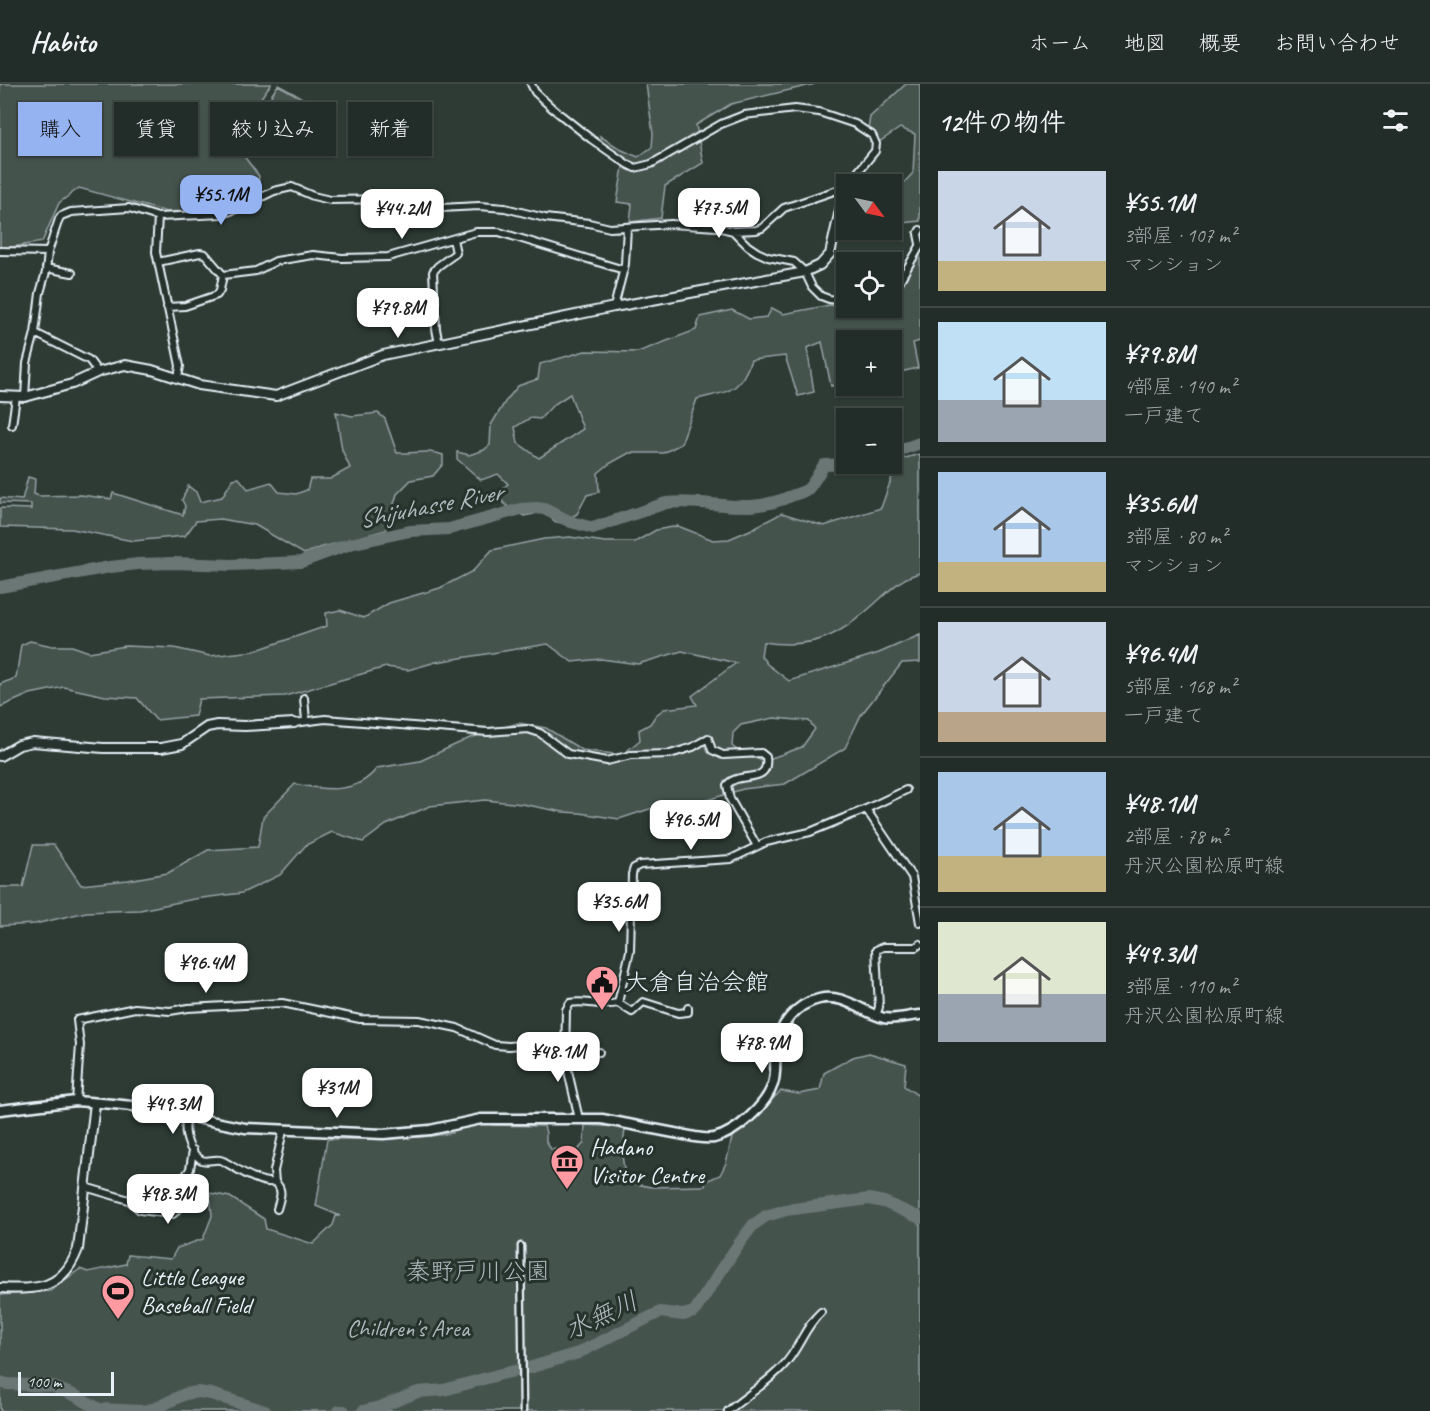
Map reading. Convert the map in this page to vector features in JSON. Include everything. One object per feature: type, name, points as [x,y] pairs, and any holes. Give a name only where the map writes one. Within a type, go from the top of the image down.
[{"type":"main road","points":[[0,1110],[76,1101],[141,1107],[245,1128],[383,1134],[430,1130],[481,1119],[579,1119],[624,1122],[711,1138],[726,1134],[735,1128],[763,1103],[769,1094],[775,1074],[779,1034],[796,1010],[813,1001],[829,998],[849,1002],[876,1016],[888,1019],[920,1015]]},
{"type":"street","points":[[531,84],[538,96],[552,108],[621,161],[635,168],[651,164],[721,124],[744,116],[795,109],[855,124],[872,135],[876,144],[871,158],[857,174]]},
{"type":"street","points":[[25,397],[27,363],[36,333],[37,310],[48,252],[59,219],[66,213],[129,208],[158,217],[222,214],[274,191],[292,187],[312,196],[330,200],[392,199],[440,208],[479,206],[505,208],[545,218],[589,222],[610,228],[671,224],[717,226],[733,231],[762,228],[784,208],[836,190]]},
{"type":"street","points":[[158,217],[156,252],[180,366],[178,378]]},
{"type":"street","points":[[614,307],[624,270],[627,227]]},
{"type":"street","points":[[902,277],[920,245],[918,234],[920,230]]},
{"type":"street","points":[[733,231],[748,246],[758,252],[768,257],[790,260],[805,272],[812,287],[821,296],[836,300]]},
{"type":"street","points":[[223,275],[256,272],[276,261],[313,255],[348,258],[388,257],[476,232],[499,232],[624,270]]},
{"type":"street","points":[[0,396],[25,397],[72,384],[98,372],[125,365],[145,368],[200,385],[276,396],[366,360],[614,307],[805,272],[820,265],[833,248],[836,234]]},
{"type":"street","points":[[439,344],[435,318],[433,272],[456,254],[453,239]]},
{"type":"street","points":[[0,251],[48,252]]},
{"type":"street","points":[[158,262],[200,253],[205,254],[223,275]]},
{"type":"street","points":[[46,268],[72,273]]},
{"type":"street","points":[[167,308],[185,306],[217,295],[223,275]]},
{"type":"street","points":[[36,333],[89,360],[98,372]]},
{"type":"street","points":[[12,425],[16,397]]},
{"type":"street","points":[[304,698],[306,721]]},
{"type":"street","points":[[0,756],[19,745],[33,742],[103,748],[161,748],[182,744],[207,727],[217,725],[245,726],[325,719],[488,732],[528,729],[540,733],[568,754],[607,761],[631,755],[670,754],[693,747],[708,738],[712,750],[723,755],[761,753],[766,757],[765,771],[759,775],[731,781],[727,785],[730,799],[757,846]]},
{"type":"street","points":[[618,1003],[630,951],[634,868],[640,865],[731,859],[757,846],[810,832],[906,790]]},
{"type":"street","points":[[866,809],[912,877],[920,923]]},
{"type":"street","points":[[876,1016],[879,1007],[876,950],[883,947],[916,947],[920,944]]},
{"type":"street","points":[[579,1119],[565,1053],[566,1010],[570,1003],[607,1006],[618,1003],[632,1012],[643,1002],[678,1013],[688,1012],[688,1008]]},
{"type":"street","points":[[76,1101],[80,1045],[77,1020],[135,1008],[170,1011],[282,1003],[360,1018],[419,1020],[457,1028],[495,1045],[565,1041]]},
{"type":"street","points":[[565,1053],[599,1052]]},
{"type":"street","points":[[0,1288],[39,1288],[62,1277],[69,1268],[78,1249],[95,1103]]},
{"type":"street","points":[[187,1116],[184,1125],[185,1134],[199,1159],[204,1161],[219,1159],[240,1172],[265,1182],[275,1182]]},
{"type":"street","points":[[277,1209],[282,1194],[275,1182],[274,1171],[283,1131]]},
{"type":"street","points":[[85,1187],[129,1200],[140,1210],[173,1214],[178,1209],[177,1189],[190,1169],[193,1150]]},
{"type":"street","points":[[521,1246],[523,1411]]},
{"type":"street","points":[[728,1411],[783,1367],[796,1351],[806,1329],[821,1312]]},
{"type":"green space","points":[[0,84],[271,84],[257,102],[210,102],[210,156],[244,156],[259,176],[257,195],[229,209],[167,212],[79,188],[59,203],[42,242],[0,249]]},
{"type":"green space","points":[[646,84],[815,84],[731,104],[696,125],[703,163],[665,186],[661,218],[630,222],[632,204],[617,202],[623,167],[629,164],[602,142],[600,136],[638,157],[652,147],[653,134]]},
{"type":"green space","points":[[906,84],[920,84],[920,221],[902,223],[902,185],[913,173],[915,134],[900,128],[879,142],[868,129],[870,117]]},
{"type":"green space","points":[[278,85],[309,102],[267,102]]},
{"type":"green space","points":[[920,251],[920,341],[913,343],[918,368],[902,372],[902,330],[836,330],[836,385],[831,386],[822,342],[807,348],[814,392],[798,396],[785,356],[751,360],[747,371],[737,385],[725,392],[697,399],[681,444],[663,453],[629,453],[609,464],[598,473],[599,492],[587,495],[577,514],[561,523],[553,521],[548,508],[543,505],[534,514],[524,516],[509,508],[495,494],[508,484],[498,474],[481,480],[457,459],[457,452],[469,455],[484,450],[490,445],[491,425],[505,402],[518,386],[538,379],[540,364],[585,351],[638,352],[696,330],[700,317],[732,310],[749,319],[767,317],[772,308],[783,314],[830,305],[836,306],[836,318],[902,318],[902,285]],"holes":[[[570,394],[583,429],[539,458],[518,443],[515,427],[530,418],[540,419],[553,405]]]},
{"type":"green space","points":[[336,412],[352,416],[378,413],[385,419],[397,453],[426,452],[443,455],[443,464],[433,476],[411,480],[397,494],[386,530],[304,554],[255,525],[220,519],[196,521],[185,536],[133,541],[72,529],[0,527],[0,508],[31,509],[31,504],[0,503],[0,498],[22,500],[28,477],[35,479],[34,494],[39,496],[81,495],[111,499],[113,493],[183,515],[185,506],[182,500],[188,486],[196,492],[200,502],[222,497],[233,479],[239,478],[248,489],[271,482],[279,492],[296,494],[307,490],[310,479],[330,479],[350,468],[342,450]]},
{"type":"green space","points":[[920,454],[920,573],[899,583],[841,630],[814,641],[799,644],[763,642],[761,656],[767,664],[789,681],[879,653],[920,635],[920,662],[902,663],[861,715],[845,748],[785,784],[743,789],[704,801],[665,804],[619,819],[485,800],[430,806],[386,825],[363,842],[332,832],[306,845],[280,875],[242,893],[194,899],[140,910],[86,912],[35,924],[0,926],[0,887],[23,887],[33,845],[54,845],[81,885],[168,873],[208,850],[258,847],[263,817],[295,784],[328,789],[350,787],[369,777],[377,768],[420,761],[470,738],[518,723],[546,728],[582,750],[622,755],[640,740],[639,730],[650,724],[656,715],[664,709],[697,705],[692,696],[736,663],[682,651],[638,664],[601,659],[572,662],[548,644],[436,662],[408,670],[386,667],[285,696],[199,699],[195,716],[156,720],[137,698],[105,696],[64,687],[30,694],[0,707],[0,684],[16,678],[21,645],[30,641],[52,646],[72,646],[89,652],[126,646],[174,648],[210,656],[254,651],[327,626],[326,613],[340,610],[364,618],[389,603],[440,588],[473,571],[492,550],[544,539],[570,537],[605,542],[635,542],[656,530],[678,526],[713,540],[729,539],[782,513],[824,526],[881,508],[893,474],[902,474],[902,459]],"holes":[[[774,718],[809,721],[815,729],[802,747],[766,760],[746,757],[732,746],[733,733],[741,725]]]},
{"type":"green space","name":"秦野戸川公園","points":[[869,1053],[906,1064],[904,1086],[920,1097],[920,1411],[0,1411],[0,1295],[50,1291],[80,1269],[88,1272],[126,1264],[128,1255],[171,1259],[177,1248],[203,1239],[212,1216],[210,1193],[230,1197],[264,1219],[266,1229],[313,1244],[333,1225],[336,1216],[340,1216],[316,1206],[327,1139],[421,1137],[452,1133],[452,1129],[492,1121],[492,1125],[544,1126],[546,1142],[551,1149],[578,1150],[584,1143],[585,1125],[620,1127],[625,1129],[622,1155],[626,1182],[651,1187],[705,1186],[706,1181],[720,1175],[726,1163],[732,1138],[781,1091],[799,1094],[820,1090],[824,1073],[853,1057]]},
{"type":"waterway","name":"Shijuhasse River","points":[[902,449],[920,443]]},
{"type":"waterway","name":"Shijuhasse River","points":[[0,587],[138,564],[231,565],[301,562],[350,544],[410,531],[449,529],[521,509],[544,509],[571,522],[593,528],[666,503],[758,505],[774,502],[808,489],[824,465],[836,465]]},
{"type":"waterway","name":"水無川","points":[[363,1411],[418,1392],[444,1390],[578,1353],[660,1312],[683,1315],[694,1312],[738,1245],[753,1225],[766,1216],[786,1210],[869,1199],[884,1202],[920,1218]]},
{"type":"waterway","name":"水無川","points":[[0,1382],[51,1386],[99,1409],[142,1411],[156,1408],[185,1394],[198,1392],[265,1411]]},
{"type":"waterway","name":"水無川","points":[[339,1411],[344,1411]]},
{"type":"place","name":"大倉自治会館","points":[[602,1011]]},
{"type":"place","name":"Hadano Visitor Centre","points":[[567,1190]]},
{"type":"place","name":"Little League Baseball Field","points":[[118,1320]]},
{"type":"park label","name":"Children's Area","points":[[408,1328]]}]
